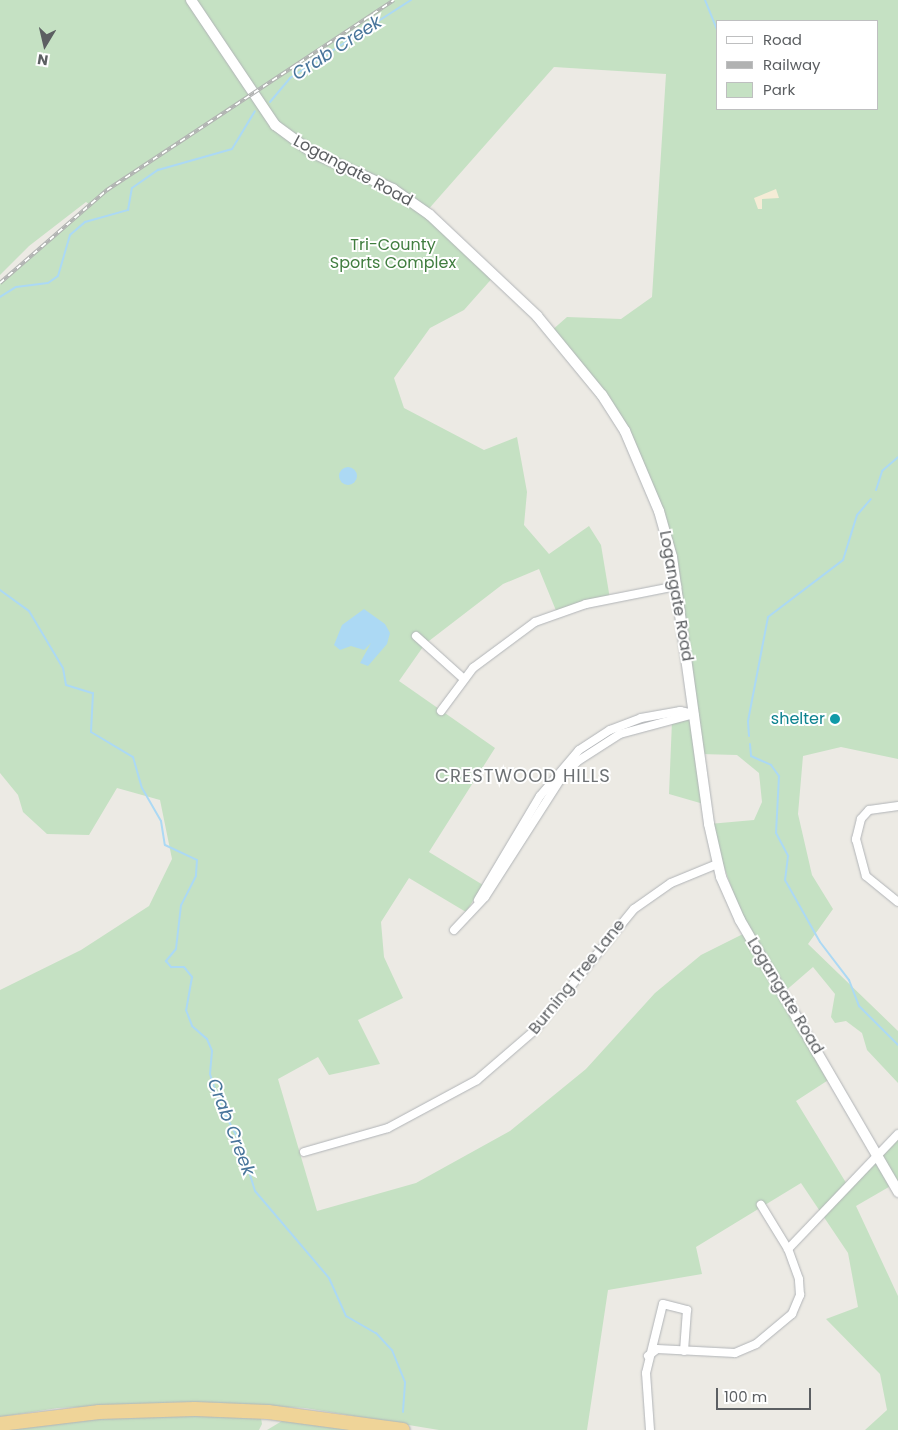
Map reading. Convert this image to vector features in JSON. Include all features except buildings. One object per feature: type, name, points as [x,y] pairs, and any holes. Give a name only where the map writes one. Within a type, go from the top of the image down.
[{"type":"highway","points":[[0,1424],[99,1412],[204,1409],[268,1412],[403,1430]]},
{"type":"street","name":"Logangate Road","points":[[191,0],[284,133],[313,153],[376,181],[417,205],[522,301],[565,349],[625,431],[666,532],[677,586],[717,864],[740,920],[879,1154],[898,1192]]},
{"type":"street","points":[[441,711],[464,679],[501,644],[547,617],[586,604],[677,586]]},
{"type":"street","points":[[416,636],[464,679]]},
{"type":"street","points":[[454,930],[478,900],[559,775],[590,751],[620,734],[694,714]]},
{"type":"street","points":[[898,806],[869,810],[860,819],[856,839],[866,876],[898,902]]},
{"type":"street","name":"Burning Tree Lane","points":[[304,1152],[388,1128],[477,1080],[536,1030],[634,909],[672,883],[717,864]]},
{"type":"street","points":[[788,1250],[898,1134]]},
{"type":"street","points":[[648,1356],[658,1348],[713,1355],[744,1351],[785,1321],[797,1305],[800,1290],[788,1250],[761,1205]]},
{"type":"street","points":[[650,1430],[648,1356],[663,1304],[687,1310],[684,1351]]},
{"type":"green space","name":"Tri-County Sports Complex","points":[[0,0],[898,0],[898,759],[841,747],[803,756],[798,814],[812,875],[833,909],[808,944],[898,1031],[898,1083],[867,1050],[862,1033],[846,1021],[835,1023],[831,1017],[835,994],[813,967],[783,993],[833,1077],[796,1101],[848,1186],[898,1134],[898,1192],[894,1184],[856,1206],[898,1296],[898,1430],[865,1430],[887,1410],[880,1374],[826,1319],[858,1307],[848,1253],[801,1183],[696,1247],[702,1274],[608,1290],[587,1430],[439,1430],[305,1408],[189,1402],[58,1408],[0,1417],[0,990],[81,950],[149,906],[172,859],[160,800],[117,788],[89,835],[47,834],[23,812],[18,795],[0,773],[0,283],[89,204],[86,202],[29,246],[0,275]],"holes":[[[554,67],[666,74],[652,297],[621,319],[567,317],[550,332],[625,431],[672,557],[694,714],[672,721],[669,794],[707,805],[700,754],[737,755],[759,773],[762,802],[754,820],[709,824],[747,932],[701,955],[655,993],[586,1069],[510,1131],[416,1183],[317,1211],[278,1079],[318,1057],[329,1075],[380,1064],[358,1020],[403,998],[384,957],[381,922],[409,878],[466,912],[483,885],[429,852],[495,748],[399,681],[425,644],[503,584],[539,569],[557,613],[610,599],[601,545],[589,526],[549,554],[524,525],[527,492],[517,437],[484,450],[404,408],[394,378],[430,328],[464,310],[495,275],[426,212]]]},
{"type":"green space","points":[[140,1414],[261,1418],[262,1424],[259,1430],[0,1430]]},
{"type":"green space","points":[[282,1421],[354,1427],[376,1430],[267,1430]]},
{"type":"sand","points":[[776,189],[779,198],[762,199],[762,209],[758,209],[754,198]]},
{"type":"water","points":[[348,467],[354,470],[357,476],[354,482],[348,485],[342,482],[339,476],[342,470]]},
{"type":"water","points":[[364,609],[385,624],[390,633],[387,644],[368,666],[360,663],[371,643],[364,650],[351,646],[340,650],[334,645],[342,625]]},
{"type":"waterway","name":"Crab Creek","points":[[270,102],[290,78],[411,0]]},
{"type":"waterway","points":[[705,0],[716,27]]},
{"type":"waterway","name":"Crab Creek","points":[[0,297],[16,287],[48,283],[58,276],[70,235],[85,222],[128,210],[132,188],[158,170],[232,149],[255,111]]},
{"type":"waterway","points":[[876,490],[882,471],[898,457]]},
{"type":"waterway","points":[[749,736],[748,721],[768,617],[843,560],[857,515],[871,499]]},
{"type":"waterway","name":"Crab Creek","points":[[0,590],[29,611],[63,668],[66,685],[93,693],[91,732],[133,757],[142,788],[161,821],[165,845],[197,860],[196,876],[181,905],[176,949],[166,961],[171,967],[184,967],[192,977],[186,1010],[192,1026],[207,1039],[212,1051],[210,1074],[220,1105],[240,1142],[255,1191],[329,1278],[346,1316],[376,1333],[392,1350],[405,1383],[403,1412]]},
{"type":"waterway","points":[[750,744],[751,756],[771,765],[779,776],[776,833],[788,856],[785,880],[820,942],[849,980],[859,1006],[898,1045]]},
{"type":"railway","points":[[0,283],[107,190],[394,0]]},
{"type":"place","name":"shelter","points":[[835,719]]},
{"type":"district","name":"CRESTWOOD HILLS","points":[[523,776]]}]
